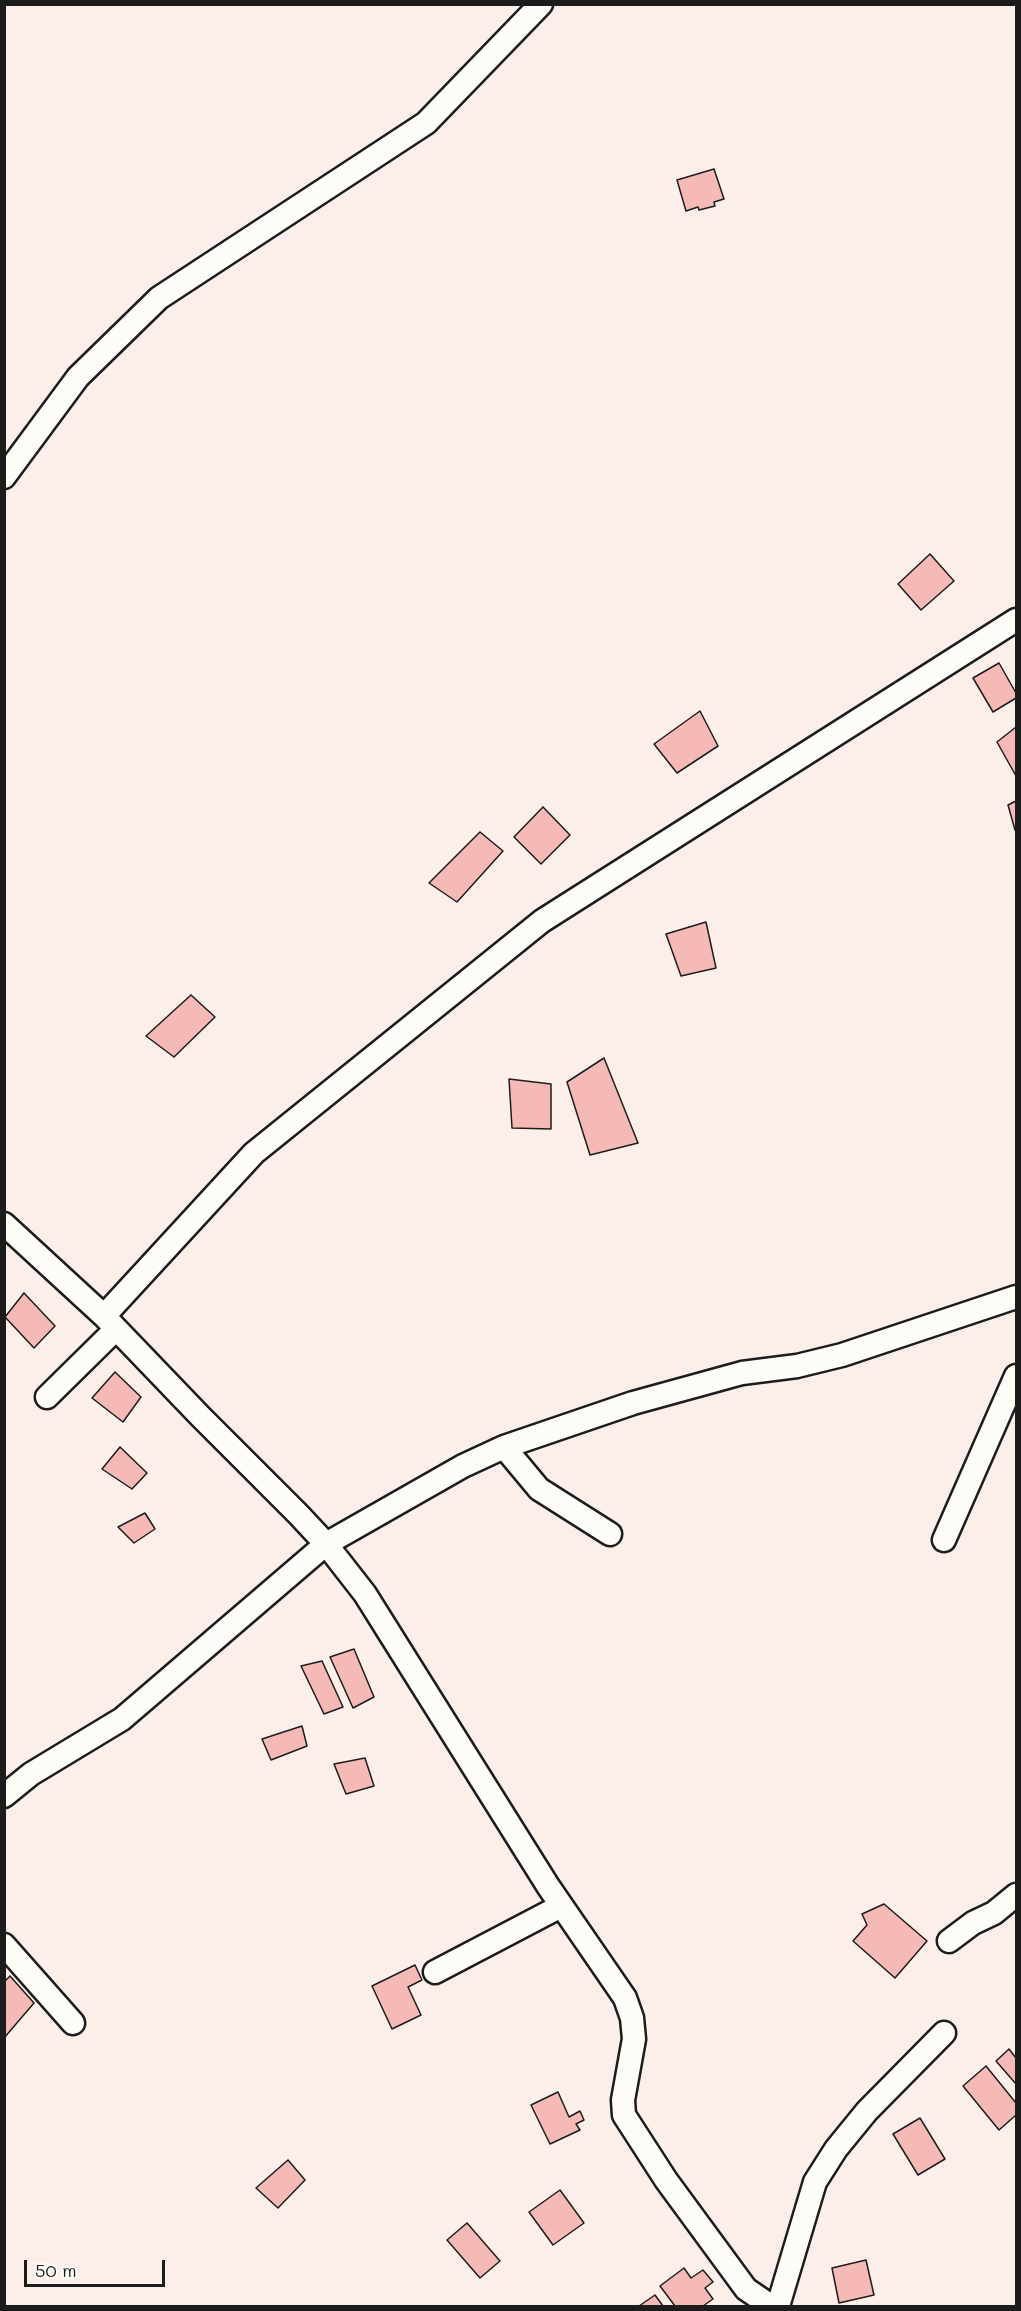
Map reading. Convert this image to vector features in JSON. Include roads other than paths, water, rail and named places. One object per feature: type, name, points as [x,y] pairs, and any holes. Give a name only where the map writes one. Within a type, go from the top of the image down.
[{"type":"street","points":[[4,477],[78,377],[159,298],[426,123],[541,4]]},
{"type":"street","points":[[47,1397],[254,1153],[542,921],[1017,621]]},
{"type":"street","points":[[4,1224],[110,1323],[326,1544],[364,1594],[561,1906],[625,1998],[632,2018],[634,2039],[623,2100],[624,2115],[666,2180],[746,2289],[771,2307]]},
{"type":"street","points":[[4,1796],[38,1770],[122,1719],[326,1544],[464,1466],[504,1447],[633,1403],[742,1373],[797,1366],[853,1352],[1017,1297]]},
{"type":"street","points":[[944,1540],[1017,1376]]},
{"type":"street","points":[[504,1447],[539,1489],[610,1534]]},
{"type":"street","points":[[949,1941],[973,1923],[994,1913],[1017,1895]]},
{"type":"street","points":[[435,1972],[561,1906]]},
{"type":"street","points":[[4,1945],[73,2023]]},
{"type":"street","points":[[778,2307],[815,2182],[836,2149],[867,2111],[944,2033]]}]
